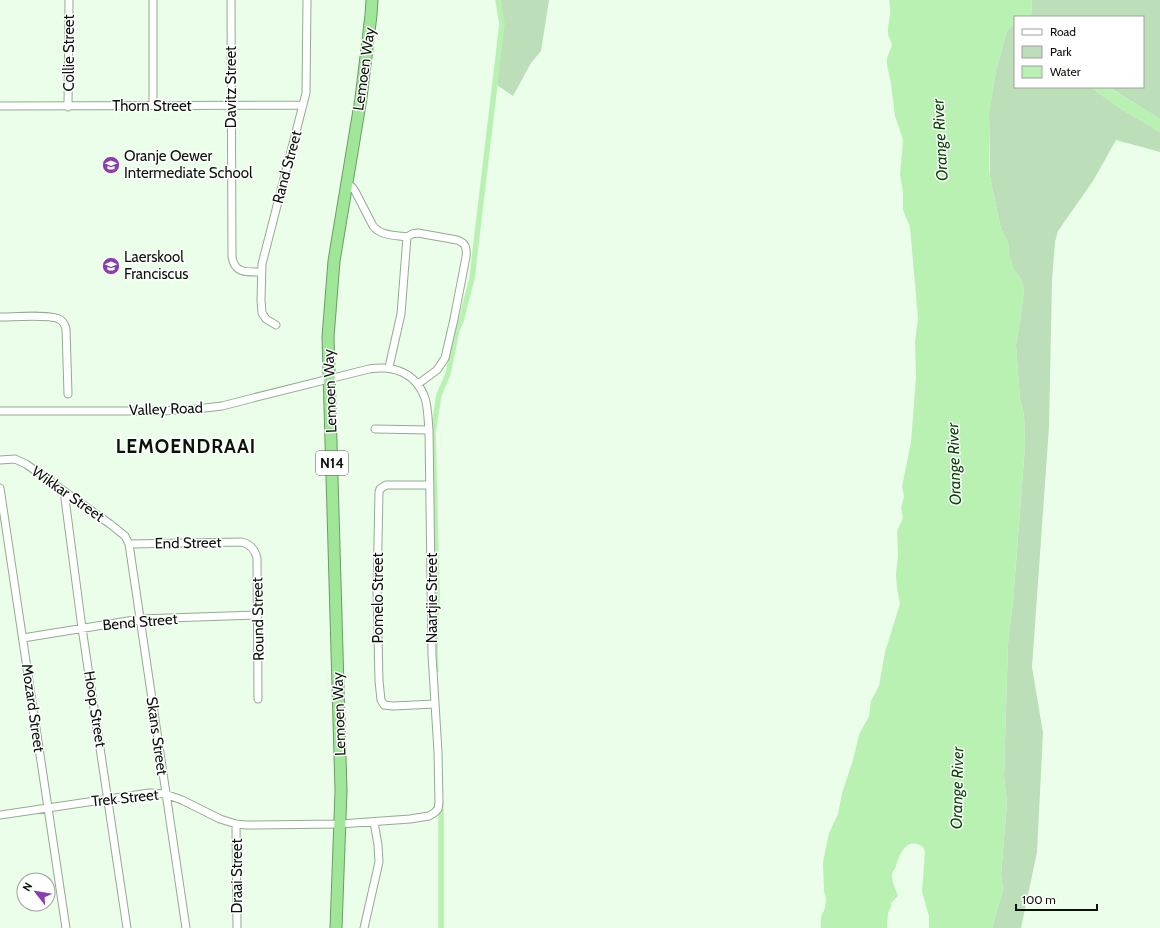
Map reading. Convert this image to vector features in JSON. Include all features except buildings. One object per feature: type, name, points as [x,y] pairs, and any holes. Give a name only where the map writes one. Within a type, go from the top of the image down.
[{"type":"highway","name":"Lemoen Way","points":[[336,928],[341,791],[328,337],[332,277],[361,98],[372,0]]},
{"type":"street","name":"Collie Street","points":[[68,106],[69,0]]},
{"type":"street","points":[[152,0],[153,106]]},
{"type":"street","name":"Davitz Street","points":[[230,0],[233,262],[235,267],[242,271],[261,272]]},
{"type":"street","name":"Rand Street","points":[[276,325],[266,319],[262,313],[261,272],[264,252],[303,105],[307,84],[307,0]]},
{"type":"street","name":"Thorn Street","points":[[0,106],[303,105]]},
{"type":"street","points":[[346,184],[352,187],[355,191],[376,230],[390,235],[407,237],[418,233],[457,240],[463,243],[466,247],[462,278],[445,358],[437,370],[418,384],[402,372],[389,368],[401,314],[407,237]]},
{"type":"street","points":[[0,317],[45,316],[62,320],[66,329],[68,394]]},
{"type":"street","name":"Valley Road","points":[[0,411],[162,411],[196,409],[230,404],[369,369],[389,368]]},
{"type":"street","name":"Naartjie Street","points":[[418,384],[425,398],[429,430],[432,560],[432,655],[439,802],[438,809],[434,813]]},
{"type":"street","points":[[375,429],[429,430]]},
{"type":"street","name":"Wikkar Street","points":[[0,460],[16,459],[22,461],[119,531],[125,536],[129,544]]},
{"type":"street","name":"Pomelo Street","points":[[430,485],[386,485],[380,489],[379,492],[377,592],[379,681],[380,700],[384,705],[435,704]]},
{"type":"street","name":"Mozard Street","points":[[0,488],[66,928]]},
{"type":"street","name":"Hoop Street","points":[[64,491],[82,628],[127,928]]},
{"type":"street","name":"End Street","points":[[129,544],[247,543]]},
{"type":"street","name":"Round Street","points":[[247,543],[255,552],[257,558],[258,699]]},
{"type":"street","name":"Skans Street","points":[[129,544],[186,928]]},
{"type":"street","name":"Bend Street","points":[[23,638],[140,619],[258,615]]},
{"type":"street","name":"Trek Street","points":[[0,815],[149,793],[165,794],[182,800],[220,820],[236,824],[340,824],[410,819],[429,816],[434,813]]},
{"type":"street","points":[[364,928],[378,862],[378,845],[374,822]]},
{"type":"street","name":"Draai Street","points":[[236,824],[237,928]]},
{"type":"green space","points":[[501,0],[549,0],[541,51],[531,63],[513,96],[497,85],[502,20]]},
{"type":"green space","points":[[1032,0],[1160,0],[1160,119],[1111,88],[1144,88],[1144,16],[1031,16]]},
{"type":"green space","points":[[1014,26],[1014,88],[1091,88],[1123,110],[1160,132],[1160,152],[1116,140],[1093,181],[1058,231],[1055,242],[1052,280],[1049,427],[1032,667],[1043,733],[1037,852],[1021,928],[992,928],[1003,890],[1001,874],[1007,802],[1004,776],[1008,643],[1013,602],[1025,446],[1024,415],[1020,399],[1016,345],[1024,291],[1021,279],[1013,268],[1009,254],[1008,242],[1001,229],[990,177],[989,113],[996,71],[1007,30]]},
{"type":"water","name":"Orange River","points":[[889,0],[1032,0],[1031,16],[1014,16],[1014,26],[1007,30],[996,71],[989,113],[990,177],[1001,229],[1008,242],[1009,254],[1013,268],[1023,282],[1024,291],[1016,345],[1020,399],[1024,415],[1025,446],[1013,602],[1008,643],[1004,776],[1007,802],[1001,874],[1003,890],[992,928],[929,928],[929,916],[922,892],[925,852],[923,847],[918,844],[913,844],[909,845],[902,851],[896,867],[892,872],[898,896],[891,903],[888,913],[887,928],[821,928],[821,917],[825,908],[826,898],[824,891],[823,862],[829,833],[838,814],[842,793],[853,760],[859,735],[869,716],[871,701],[879,686],[885,652],[900,604],[896,574],[898,555],[897,531],[903,518],[901,508],[904,496],[902,487],[911,442],[916,377],[915,341],[918,319],[910,227],[903,210],[903,192],[900,175],[903,140],[895,116],[887,65],[887,58],[892,45],[888,31]]},
{"type":"water","points":[[1091,88],[1111,88],[1160,119],[1160,132],[1123,110]]},
{"type":"waterway","points":[[436,670],[435,651],[437,596],[433,432],[439,395],[448,374],[457,330],[461,321],[472,278],[502,24],[498,0]]},
{"type":"waterway","points":[[441,803],[441,928]]},
{"type":"place","name":"Oranje Oewer Intermediate School","points":[[111,165]]},
{"type":"place","name":"Laerskool Franciscus","points":[[111,266]]},
{"type":"district","name":"LEMOENDRAAI","points":[[186,446]]}]
